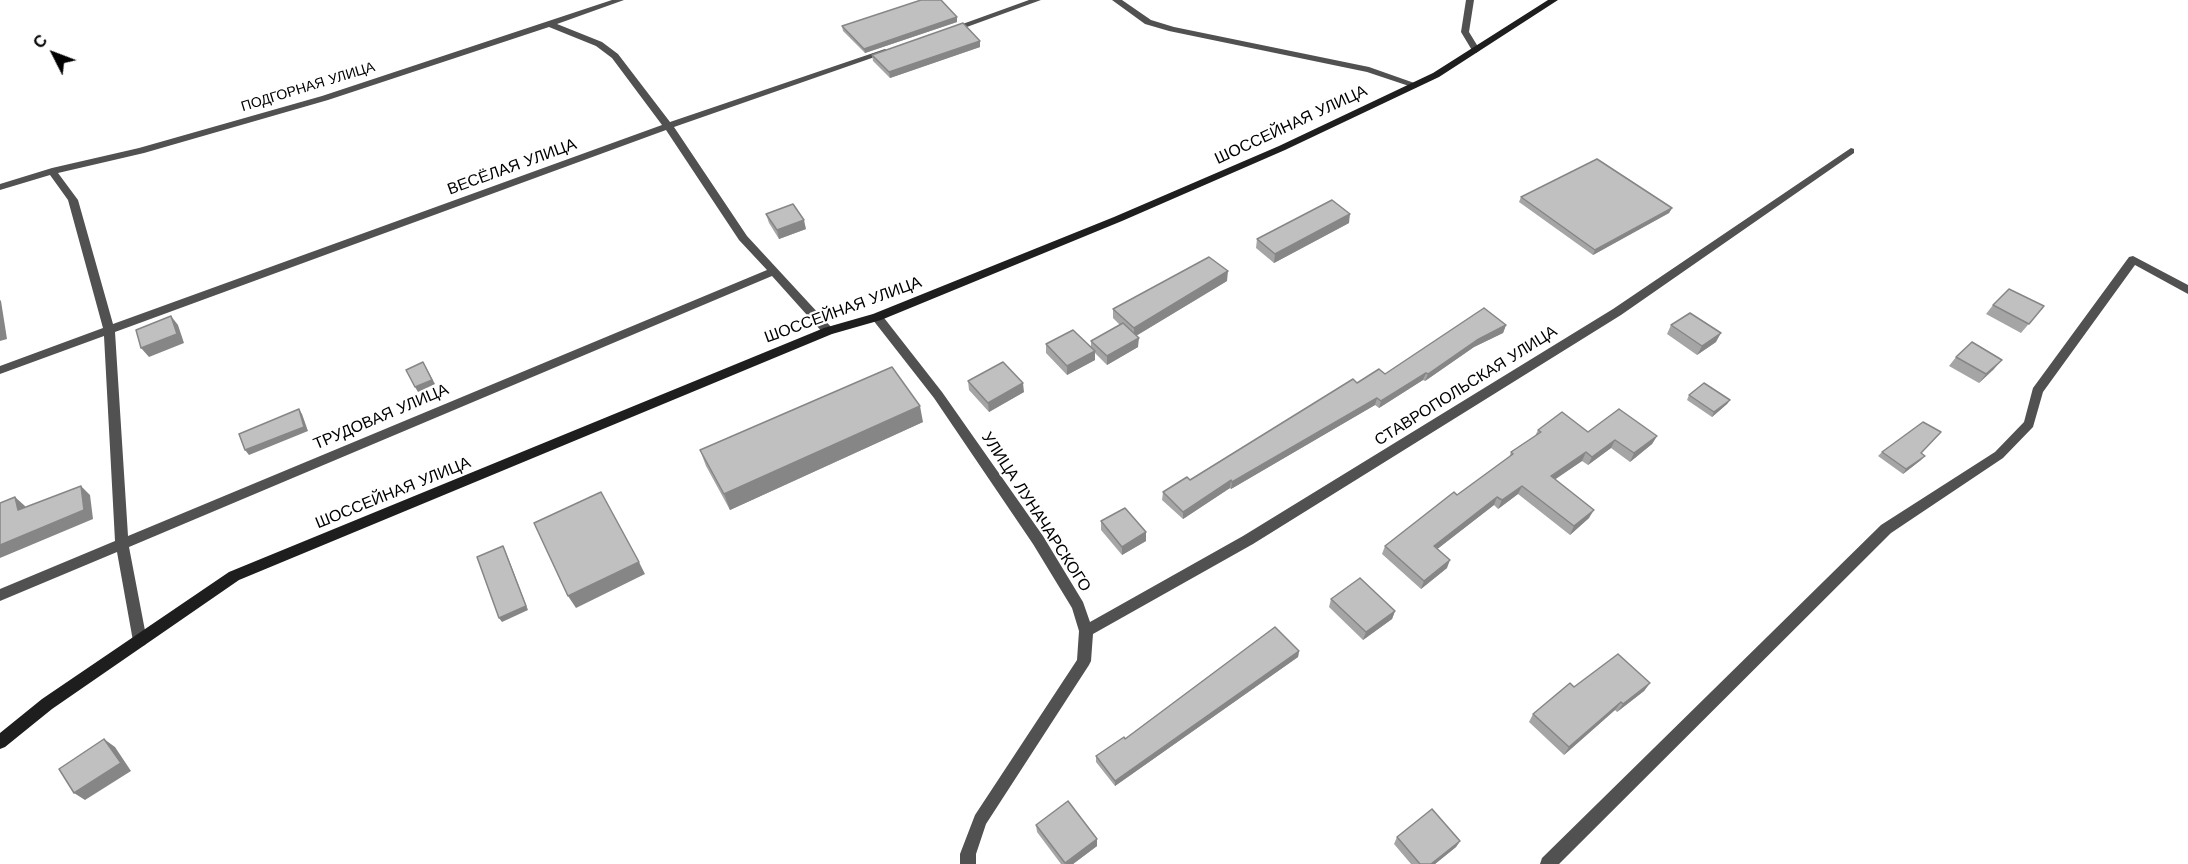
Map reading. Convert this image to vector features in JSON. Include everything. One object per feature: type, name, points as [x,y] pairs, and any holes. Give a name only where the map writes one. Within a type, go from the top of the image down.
[{"type":"main road","name":"ШОССЕЙНАЯ УЛИЦА","points":[[0,742],[47,704],[234,576],[828,331],[877,317],[1129,215],[1282,148],[1414,85],[1476,50],[1554,0]]},
{"type":"street","name":"ПОДГОРНАЯ УЛИЦА","points":[[0,187],[52,171],[141,151],[325,98],[620,0]]},
{"type":"street","points":[[937,34],[1037,0]]},
{"type":"street","points":[[1116,0],[1148,22],[1172,29],[1369,70],[1414,85]]},
{"type":"street","points":[[1470,0],[1465,32],[1476,50]]},
{"type":"street","points":[[550,24],[599,44],[615,56],[668,126],[743,238],[828,331]]},
{"type":"street","name":"ВЕСЁЛАЯ УЛИЦА","points":[[0,370],[668,126],[892,50]]},
{"type":"street","name":"СТАВРОПОЛЬСКАЯ УЛИЦА","points":[[1086,631],[1248,540],[1607,318],[1851,151]]},
{"type":"street","points":[[52,171],[73,200],[109,330],[122,542],[140,641]]},
{"type":"street","points":[[1548,864],[1886,529],[1999,455],[2028,424],[2037,391],[2133,260],[2188,290]]},
{"type":"street","name":"ТРУДОВАЯ УЛИЦА","points":[[0,595],[122,542],[775,272]]},
{"type":"street","name":"УЛИЦА ЛУНАЧАРСКОГО","points":[[877,317],[938,395],[1038,540],[1078,606],[1086,631],[1084,661],[980,820],[968,854],[968,864]]},
{"type":"building","points":[[921,0],[941,0],[957,17],[864,49],[842,26]]},
{"type":"building","points":[[963,23],[980,41],[889,72],[872,55]]},
{"type":"building","points":[[1597,159],[1672,208],[1595,250],[1521,197]]},
{"type":"building","points":[[1332,200],[1350,214],[1275,254],[1257,239]]},
{"type":"building","points":[[793,204],[804,220],[777,230],[766,214]]},
{"type":"building","points":[[1209,257],[1228,271],[1134,328],[1113,309]]},
{"type":"building","points":[[2009,289],[2044,306],[2029,324],[1993,305]]},
{"type":"building","points":[[1484,308],[1506,325],[1477,340],[1428,374],[1426,373],[1381,401],[1377,398],[1232,482],[1231,480],[1183,512],[1163,492],[1187,477],[1190,480],[1353,379],[1357,383],[1379,369],[1385,374]]},
{"type":"building","points":[[1690,313],[1721,333],[1702,346],[1671,325]]},
{"type":"building","points":[[171,316],[177,334],[141,348],[136,330]]},
{"type":"building","points":[[1123,323],[1139,338],[1107,356],[1091,341]]},
{"type":"building","points":[[1073,330],[1095,351],[1067,366],[1046,344]]},
{"type":"building","points":[[1972,342],[2002,360],[1986,374],[1956,357]]},
{"type":"building","points":[[423,362],[432,380],[415,387],[406,370]]},
{"type":"building","points":[[1003,362],[1023,383],[988,403],[968,381]]},
{"type":"building","points":[[892,367],[920,406],[724,494],[700,450]]},
{"type":"building","points":[[1704,383],[1730,400],[1714,412],[1689,395]]},
{"type":"building","points":[[299,409],[304,427],[245,450],[239,434]]},
{"type":"building","points":[[1619,409],[1657,436],[1634,453],[1615,440],[1592,457],[1586,452],[1551,476],[1594,510],[1574,526],[1522,486],[1502,500],[1497,497],[1434,546],[1450,560],[1424,581],[1385,546],[1454,492],[1457,495],[1513,454],[1511,452],[1541,432],[1538,430],[1562,412],[1588,432]]},
{"type":"building","points":[[1923,422],[1941,432],[1921,453],[1925,456],[1906,469],[1882,452]]},
{"type":"building","points":[[81,486],[84,510],[0,545],[0,503],[15,497],[18,510]]},
{"type":"building","points":[[601,492],[639,562],[568,596],[534,523]]},
{"type":"building","points":[[1125,508],[1146,532],[1122,547],[1101,521]]},
{"type":"building","points":[[503,546],[526,606],[499,618],[477,557]]},
{"type":"building","points":[[1360,578],[1395,611],[1366,632],[1331,599]]},
{"type":"building","points":[[1275,627],[1299,651],[1115,781],[1096,756],[1124,737],[1125,739]]},
{"type":"building","points":[[1618,654],[1650,683],[1623,704],[1621,702],[1569,747],[1533,714],[1570,683],[1574,687]]},
{"type":"building","points":[[104,739],[121,763],[74,793],[59,769]]},
{"type":"building","points":[[1068,801],[1097,839],[1065,863],[1036,825]]},
{"type":"building","points":[[1432,809],[1460,841],[1431,864],[1420,864],[1397,837]]}]
